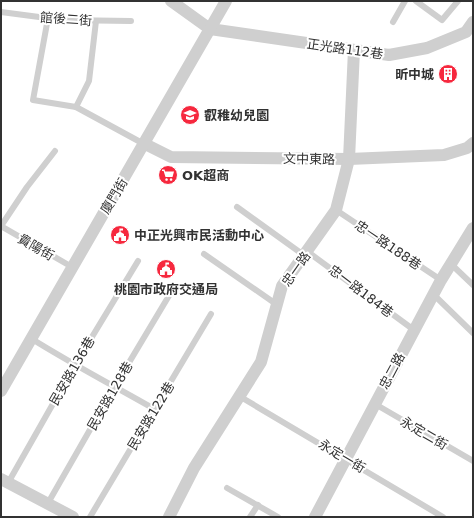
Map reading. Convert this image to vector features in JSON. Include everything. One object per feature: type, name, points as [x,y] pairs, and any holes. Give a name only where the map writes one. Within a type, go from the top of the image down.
[{"type":"street","points":[[171,1],[210,29]]},
{"type":"street","name":"廈門街","points":[[1,391],[145,144],[226,1]]},
{"type":"street","name":"正光路112巷","points":[[210,29],[389,56],[427,48],[466,32],[473,22]]},
{"type":"street","name":"忠一路","points":[[169,517],[194,468],[261,362],[282,286],[336,210],[349,159],[354,50]]},
{"type":"street","name":"文中東路","points":[[145,144],[171,157],[349,159],[444,156],[471,149]]},
{"type":"street","name":"忠二路","points":[[315,517],[433,294],[473,228]]},
{"type":"street","points":[[5,481],[73,517]]},
{"type":"lane","points":[[393,22],[406,1]]},
{"type":"lane","points":[[416,1],[442,20],[458,1]]},
{"type":"lane","name":"館後二街","points":[[1,12],[48,18],[96,21],[131,21]]},
{"type":"lane","points":[[48,18],[33,100],[76,107],[145,144]]},
{"type":"lane","points":[[76,107],[89,81],[96,21]]},
{"type":"lane","points":[[1,226],[26,187],[54,151]]},
{"type":"lane","name":"忠一路184巷","points":[[237,207],[414,330]]},
{"type":"lane","name":"忠一路188巷","points":[[336,210],[441,280]]},
{"type":"lane","name":"貴陽街","points":[[1,226],[72,267]]},
{"type":"lane","points":[[204,254],[276,304]]},
{"type":"lane","name":"民安路136巷","points":[[5,481],[138,261]]},
{"type":"lane","points":[[450,264],[473,285]]},
{"type":"lane","name":"民安路128巷","points":[[48,503],[173,289]]},
{"type":"lane","points":[[433,294],[473,332]]},
{"type":"lane","name":"民安路122巷","points":[[90,517],[156,410],[211,314]]},
{"type":"lane","points":[[32,339],[156,410]]},
{"type":"lane","name":"永定一街","points":[[239,396],[346,458],[443,517]]},
{"type":"lane","name":"永定二街","points":[[375,404],[473,461]]},
{"type":"lane","points":[[227,488],[278,517]]},
{"type":"lane","points":[[250,517],[258,505]]},
{"type":"place","name":"昕中城","points":[[448,74]]},
{"type":"place","name":"叡稚幼兒園","points":[[190,115]]},
{"type":"place","name":"OK超商","points":[[168,175]]},
{"type":"place","name":"中正光興市民活動中心","points":[[120,235]]},
{"type":"place","name":"桃園市政府交通局","points":[[166,269]]}]
